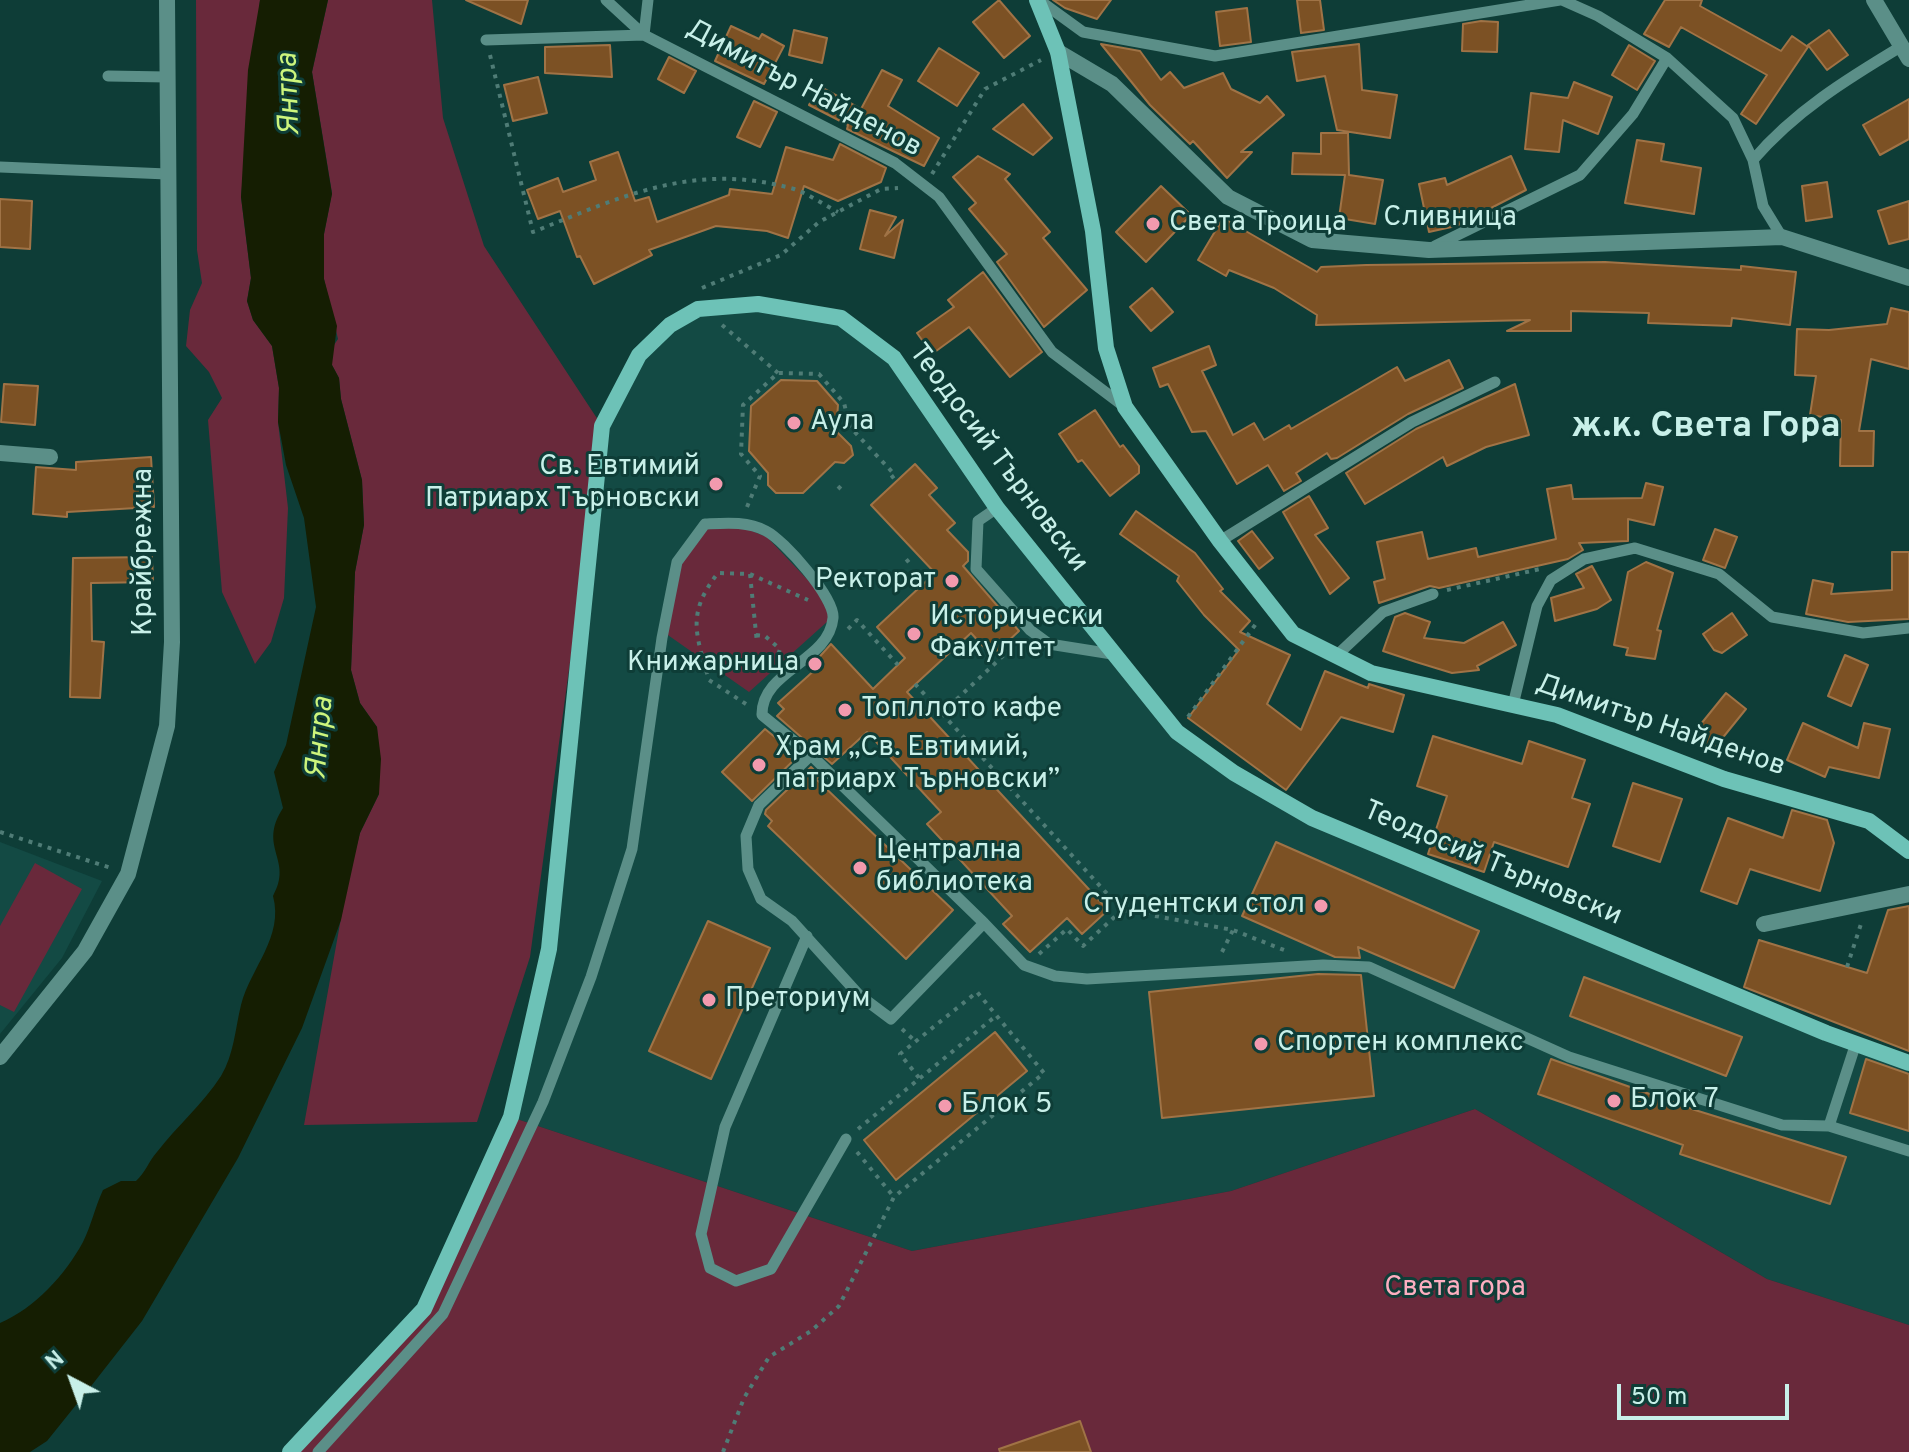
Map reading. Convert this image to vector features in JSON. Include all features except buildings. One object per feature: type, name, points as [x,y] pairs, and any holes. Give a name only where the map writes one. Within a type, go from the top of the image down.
[{"type":"street","name":"Крайбрежна","points":[[0,1057],[85,951],[128,874],[167,726],[172,642],[167,0]]},
{"type":"street","points":[[1038,0],[1058,52]]},
{"type":"street","points":[[1874,0],[1906,52]]},
{"type":"street","name":"Сливница","points":[[1058,52],[1112,84],[1228,197],[1312,240],[1429,250],[1782,237],[1909,278]]},
{"type":"street","name":"Димитър Найденов","points":[[1058,52],[1093,231],[1106,348],[1125,407],[1220,541],[1293,634],[1371,673],[1557,715],[1724,779],[1869,821],[1909,851]]},
{"type":"street","name":"Теодосий Търновски","points":[[290,1452],[424,1309],[511,1117],[549,949],[602,426],[639,355],[670,325],[698,309],[758,304],[841,318],[894,358],[997,508],[1112,654],[1177,732],[1234,773],[1312,818],[1909,1063]]},
{"type":"street","points":[[0,453],[50,457]]},
{"type":"street","points":[[1764,924],[1909,894]]},
{"type":"lane","points":[[606,0],[644,35]]},
{"type":"lane","points":[[644,35],[648,0]]},
{"type":"lane","points":[[1038,0],[1083,32],[1215,56],[1561,0],[1598,16],[1667,58],[1733,118],[1753,160],[1763,206],[1782,237]]},
{"type":"lane","points":[[486,40],[644,35]]},
{"type":"lane","name":"Димитър Найденов","points":[[644,35],[895,163],[925,186],[939,197],[1052,352],[1125,407]]},
{"type":"lane","points":[[1753,160],[1780,128],[1834,87],[1906,52]]},
{"type":"lane","points":[[1429,250],[1580,175],[1633,114],[1667,58]]},
{"type":"lane","points":[[108,76],[167,77]]},
{"type":"lane","points":[[0,167],[167,174]]},
{"type":"lane","points":[[1220,541],[1412,422],[1495,382]]},
{"type":"lane","points":[[997,508],[978,521],[976,569],[1030,630],[1049,644],[1112,654]]},
{"type":"lane","points":[[318,1452],[443,1314],[543,1102],[591,977],[632,849],[662,638],[677,562],[705,524],[740,522],[768,532],[819,584],[832,610],[831,625],[822,643],[766,694],[762,715],[811,755],[1024,965],[1055,976],[1136,978],[1323,965],[1369,967],[1569,1057],[1782,1125],[1829,1126],[1909,1151]]},
{"type":"lane","points":[[1513,705],[1537,606],[1551,580],[1584,559],[1635,548],[1719,574],[1772,617],[1863,633],[1909,628]]},
{"type":"lane","points":[[1335,657],[1383,612],[1433,594]]},
{"type":"lane","points":[[811,755],[759,805],[746,836],[748,869],[761,899],[807,936],[859,995],[891,1019],[984,923]]},
{"type":"lane","points":[[807,936],[725,1127],[701,1234],[710,1268],[736,1281],[771,1269],[846,1139]]},
{"type":"lane","points":[[1829,1126],[1856,1043]]},
{"type":"path","points":[[486,40],[533,232],[644,187],[720,178],[796,190],[838,212]]},
{"type":"path","points":[[696,290],[781,255],[819,222],[881,189],[925,186],[985,89],[1058,52]]},
{"type":"path","points":[[698,309],[750,346],[778,373],[819,374],[844,403],[850,427],[895,475],[891,478]]},
{"type":"path","points":[[740,522],[760,476],[741,454],[743,405],[778,373]]},
{"type":"path","points":[[838,489],[843,484]]},
{"type":"path","points":[[906,562],[912,557]]},
{"type":"path","points":[[1433,594],[1546,568]]},
{"type":"path","points":[[762,715],[709,680],[694,627],[700,596],[718,573],[750,574],[832,610]]},
{"type":"path","points":[[750,574],[757,643]]},
{"type":"path","points":[[1177,732],[1269,607]]},
{"type":"path","points":[[857,620],[898,665]]},
{"type":"path","points":[[942,713],[1030,630]]},
{"type":"path","points":[[756,635],[765,636],[780,649],[766,694]]},
{"type":"path","points":[[915,684],[1122,910],[1233,930],[1294,954]]},
{"type":"path","points":[[0,832],[128,874]]},
{"type":"path","points":[[1847,967],[1868,902]]},
{"type":"path","points":[[1055,976],[1036,957],[1067,929],[1083,946],[1122,910]]},
{"type":"path","points":[[723,1452],[744,1398],[769,1357],[811,1331],[839,1306],[894,1197],[1044,1073],[977,992],[900,1054],[920,1079]]},
{"type":"path","points":[[894,1197],[846,1139],[997,1015]]},
{"type":"shaded area","points":[[758,304],[841,318],[894,358],[951,439],[1177,732],[1312,818],[1909,1063],[1909,1325],[1767,1279],[1475,1109],[1231,1191],[912,1251],[511,1117],[549,949],[602,426],[639,355],[698,309]]},
{"type":"shaded area","points":[[0,842],[102,881],[62,958],[0,1034]]},
{"type":"green space","points":[[196,0],[260,0],[241,197],[251,278],[247,301],[253,320],[272,346],[279,388],[278,422],[288,508],[284,598],[271,642],[255,664],[222,592],[208,420],[222,398],[209,372],[186,346],[190,310],[202,283],[197,250]]},
{"type":"green space","points":[[328,0],[432,0],[443,118],[484,246],[602,426],[530,957],[477,1122],[304,1125],[348,879],[360,833],[379,794],[377,727],[360,703],[351,670],[355,572],[364,525],[362,480],[341,399],[339,378],[332,365],[332,348],[338,339],[324,279],[324,234],[332,193],[312,72]]},
{"type":"green space","points":[[709,526],[742,527],[767,537],[838,612],[749,692],[665,633],[681,565]]},
{"type":"green space","points":[[35,863],[82,889],[14,1012],[0,1005],[0,926]]},
{"type":"green space","name":"Света гора","points":[[1475,1109],[1767,1279],[1909,1325],[1909,1452],[290,1452],[424,1309],[511,1117],[912,1251],[1231,1191]]},
{"type":"water","name":"Янтра","points":[[260,0],[328,0],[312,72],[332,194],[324,234],[324,279],[337,326],[332,365],[339,378],[341,399],[362,480],[364,525],[355,572],[351,670],[360,703],[377,727],[381,759],[379,794],[360,833],[341,920],[302,1028],[238,1158],[142,1321],[47,1441],[30,1452],[0,1452],[0,1323],[25,1309],[58,1278],[83,1242],[103,1190],[121,1181],[136,1181],[221,1076],[231,1050],[241,1005],[274,925],[273,896],[280,872],[273,833],[283,808],[274,772],[286,745],[316,607],[304,518],[286,465],[278,422],[279,388],[272,346],[253,320],[247,301],[251,278],[241,197],[248,70]]},
{"type":"place","name":"Света Троица","points":[[1153,224]]},
{"type":"place","name":"Аула","points":[[794,423]]},
{"type":"place","name":"Св. Евтимий Патриарх Търновски","points":[[716,484]]},
{"type":"place","name":"Ректорат","points":[[952,581]]},
{"type":"place","name":"Исторически Факултет","points":[[914,634]]},
{"type":"place","name":"Книжарница","points":[[815,664]]},
{"type":"place","name":"Топллото кафе","points":[[845,710]]},
{"type":"place","name":"Храм „Св. Евтимий, патриарх Търновски”","points":[[759,765]]},
{"type":"place","name":"Централна библиотека","points":[[860,868]]},
{"type":"place","name":"Студентски стол","points":[[1321,906]]},
{"type":"place","name":"Преториум","points":[[709,1000]]},
{"type":"place","name":"Спортен комплекс","points":[[1261,1044]]},
{"type":"place","name":"Блок 7","points":[[1614,1101]]},
{"type":"place","name":"Блок 5","points":[[945,1106]]},
{"type":"district","name":"ж.к. Света Гора","points":[[1706,429]]}]
